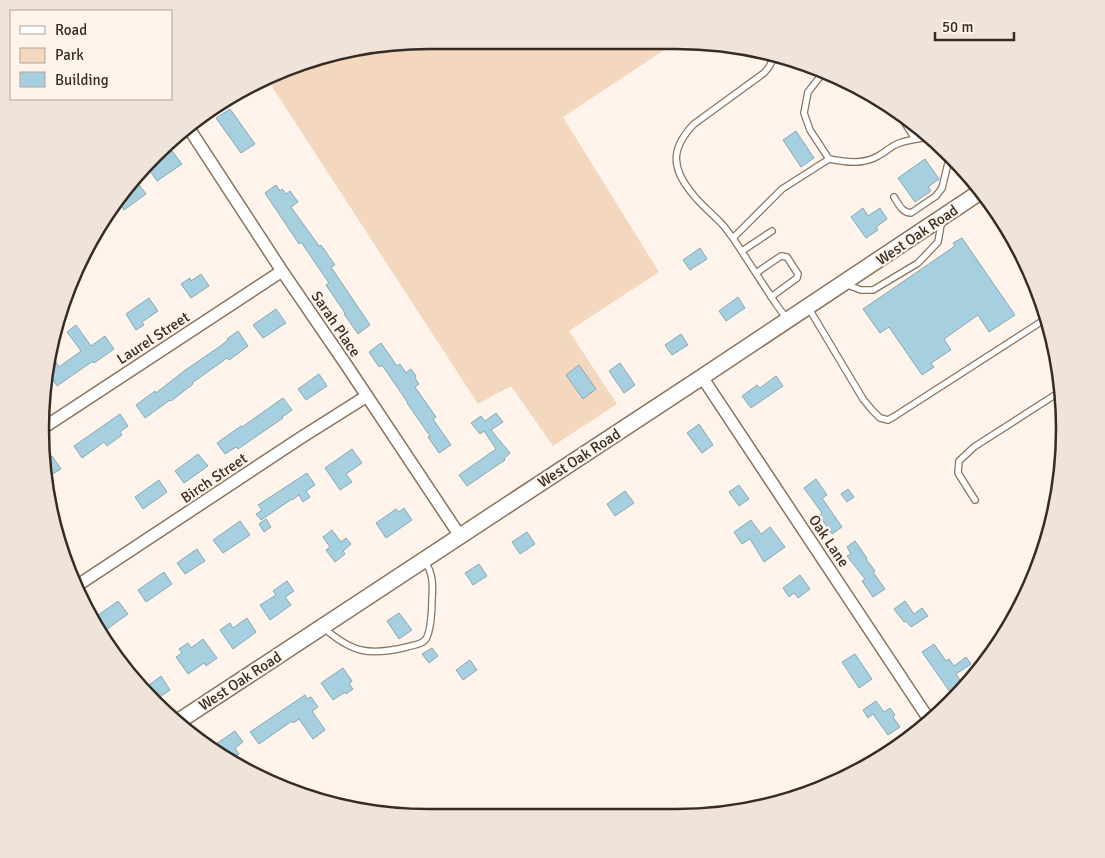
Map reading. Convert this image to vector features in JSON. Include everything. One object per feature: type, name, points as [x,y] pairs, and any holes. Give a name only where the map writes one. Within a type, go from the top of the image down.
[{"type":"street","name":"Sarah Place","points":[[191,133],[460,536]]},
{"type":"street","name":"West Oak Road","points":[[183,719],[976,195]]},
{"type":"street","name":"Laurel Street","points":[[49,424],[282,271]]},
{"type":"street","name":"Oak Lane","points":[[702,377],[926,716]]},
{"type":"street","name":"Birch Street","points":[[81,583],[367,396]]},
{"type":"lane","points":[[772,62],[764,74],[684,133],[678,145],[676,156],[678,169],[691,193],[720,221],[733,238],[788,320]]},
{"type":"lane","points":[[820,77],[808,92],[804,113],[810,130],[829,159]]},
{"type":"lane","points":[[909,129],[916,139]]},
{"type":"lane","points":[[733,238],[782,189],[829,159],[860,162],[877,157],[896,144],[921,139]]},
{"type":"lane","points":[[894,197],[903,210],[911,213],[936,196],[942,188],[948,163]]},
{"type":"lane","points":[[843,284],[861,290],[873,290],[918,263],[938,242],[943,217]]},
{"type":"lane","points":[[742,252],[772,231]]},
{"type":"lane","points":[[756,273],[781,256],[787,257],[798,274],[797,278],[771,296]]},
{"type":"lane","points":[[808,307],[863,399],[880,418],[888,420],[1040,322]]},
{"type":"lane","points":[[976,500],[958,473],[959,461],[974,446],[1054,395]]},
{"type":"lane","points":[[322,626],[337,640],[352,648],[368,652],[402,648],[424,641],[432,614],[433,579],[430,568],[424,560]]},
{"type":"green space","points":[[429,49],[666,49],[563,117],[659,272],[569,331],[617,404],[553,446],[511,386],[478,404],[270,84],[307,69],[355,56],[379,52]]},
{"type":"building","points":[[230,109],[255,144],[241,153],[216,118]]},
{"type":"building","points":[[796,131],[814,158],[801,167],[783,140]]},
{"type":"building","points":[[172,151],[182,164],[157,181],[150,171]]},
{"type":"building","points":[[925,159],[939,179],[928,187],[931,191],[915,202],[898,178]]},
{"type":"building","points":[[138,184],[146,194],[124,210],[121,206]]},
{"type":"building","points":[[276,185],[280,191],[282,189],[286,194],[290,191],[298,202],[291,207],[335,265],[331,267],[370,325],[358,334],[326,285],[329,283],[301,242],[299,244],[265,193]]},
{"type":"building","points":[[863,208],[868,216],[880,208],[887,219],[876,227],[878,230],[866,238],[851,217]]},
{"type":"building","points":[[962,238],[1015,315],[989,332],[978,315],[944,339],[951,350],[931,363],[934,367],[922,375],[889,327],[880,333],[863,309],[955,246],[953,243]]},
{"type":"building","points":[[700,248],[707,259],[690,270],[683,260]]},
{"type":"building","points":[[201,274],[209,286],[191,298],[181,284],[190,278],[191,281]]},
{"type":"building","points":[[738,297],[745,308],[726,321],[719,311]]},
{"type":"building","points":[[149,298],[158,311],[142,322],[144,325],[136,330],[126,314]]},
{"type":"building","points":[[276,309],[286,323],[263,338],[253,325]]},
{"type":"building","points":[[76,325],[91,346],[105,336],[114,349],[57,386],[52,379],[55,363],[56,362],[59,367],[81,351],[67,332]]},
{"type":"building","points":[[238,331],[248,346],[229,360],[227,358],[171,401],[145,418],[136,405],[155,391],[156,393]]},
{"type":"building","points":[[681,334],[688,345],[672,355],[665,345]]},
{"type":"building","points":[[381,343],[397,366],[400,364],[406,373],[411,369],[416,376],[415,378],[419,384],[415,387],[436,417],[433,419],[451,445],[439,453],[428,437],[430,436],[382,365],[379,367],[369,352]]},
{"type":"building","points":[[620,363],[635,385],[624,393],[609,371]]},
{"type":"building","points":[[579,365],[596,389],[583,399],[566,375]]},
{"type":"building","points":[[319,374],[327,386],[306,400],[298,389]]},
{"type":"building","points":[[776,376],[783,386],[751,408],[742,396],[757,385],[760,388]]},
{"type":"building","points":[[283,398],[292,410],[238,449],[236,447],[225,454],[217,443]]},
{"type":"building","points":[[496,413],[503,422],[491,430],[510,453],[505,460],[467,486],[459,475],[496,449],[484,431],[480,434],[471,423],[481,416],[485,421]]},
{"type":"building","points":[[120,414],[128,426],[120,432],[122,435],[107,446],[104,442],[82,458],[74,446]]},
{"type":"building","points":[[699,424],[713,445],[702,453],[687,433]]},
{"type":"building","points":[[352,449],[362,463],[346,474],[352,482],[340,490],[325,468]]},
{"type":"building","points":[[198,454],[208,466],[184,483],[175,471]]},
{"type":"building","points":[[52,456],[61,469],[52,475],[50,457]]},
{"type":"building","points":[[307,473],[315,485],[306,491],[310,497],[303,502],[299,495],[261,520],[256,514],[262,510],[258,505]]},
{"type":"building","points":[[816,479],[827,495],[822,498],[842,527],[832,534],[819,515],[822,513],[804,488]]},
{"type":"building","points":[[159,480],[167,492],[143,509],[135,497]]},
{"type":"building","points":[[739,485],[749,499],[739,506],[729,492]]},
{"type":"building","points":[[848,489],[854,497],[847,502],[841,494]]},
{"type":"building","points":[[625,491],[634,503],[615,516],[607,504]]},
{"type":"building","points":[[404,508],[412,520],[386,538],[376,523],[396,509],[399,512]]},
{"type":"building","points":[[266,519],[271,527],[264,532],[259,524]]},
{"type":"building","points":[[751,520],[761,534],[770,527],[785,547],[764,562],[750,539],[742,544],[734,532]]},
{"type":"building","points":[[240,521],[250,535],[223,553],[213,540]]},
{"type":"building","points":[[332,530],[341,542],[346,538],[351,544],[343,551],[345,554],[335,562],[326,550],[330,547],[323,537]]},
{"type":"building","points":[[527,532],[535,544],[520,554],[512,542]]},
{"type":"building","points":[[855,541],[885,589],[873,597],[862,581],[865,579],[847,556],[851,554],[847,547]]},
{"type":"building","points":[[197,549],[205,561],[185,574],[177,563]]},
{"type":"building","points":[[479,564],[487,576],[473,585],[465,573]]},
{"type":"building","points":[[164,572],[172,584],[146,602],[138,590]]},
{"type":"building","points":[[800,575],[810,589],[798,598],[794,593],[789,597],[783,588]]},
{"type":"building","points":[[287,581],[294,591],[285,597],[291,605],[270,620],[260,605],[276,595],[273,591]]},
{"type":"building","points":[[118,601],[128,614],[106,629],[98,615]]},
{"type":"building","points":[[905,601],[914,614],[922,608],[928,616],[911,627],[906,621],[904,622],[894,609]]},
{"type":"building","points":[[399,613],[412,630],[399,639],[387,621]]},
{"type":"building","points":[[247,618],[256,632],[233,649],[220,630],[230,623],[233,628]]},
{"type":"building","points":[[203,639],[217,658],[206,666],[204,663],[188,674],[176,657],[182,653],[179,649],[188,643],[191,648]]},
{"type":"building","points":[[934,644],[946,661],[949,659],[954,666],[966,657],[971,664],[956,674],[961,681],[950,692],[922,652]]},
{"type":"building","points":[[432,648],[438,656],[429,663],[422,654]]},
{"type":"building","points":[[855,654],[872,679],[859,688],[842,662]]},
{"type":"building","points":[[470,660],[477,670],[463,680],[456,670]]},
{"type":"building","points":[[343,668],[352,681],[349,684],[353,689],[333,700],[321,683]]},
{"type":"building","points":[[161,676],[170,690],[159,697],[148,686]]},
{"type":"building","points":[[305,695],[307,699],[311,697],[318,707],[312,711],[325,730],[313,739],[299,719],[293,723],[292,721],[259,744],[250,732]]},
{"type":"building","points":[[876,701],[884,712],[890,708],[895,715],[893,717],[900,727],[888,735],[873,714],[868,718],[863,710]]},
{"type":"building","points":[[235,731],[243,742],[235,748],[239,754],[236,756],[216,744]]}]
